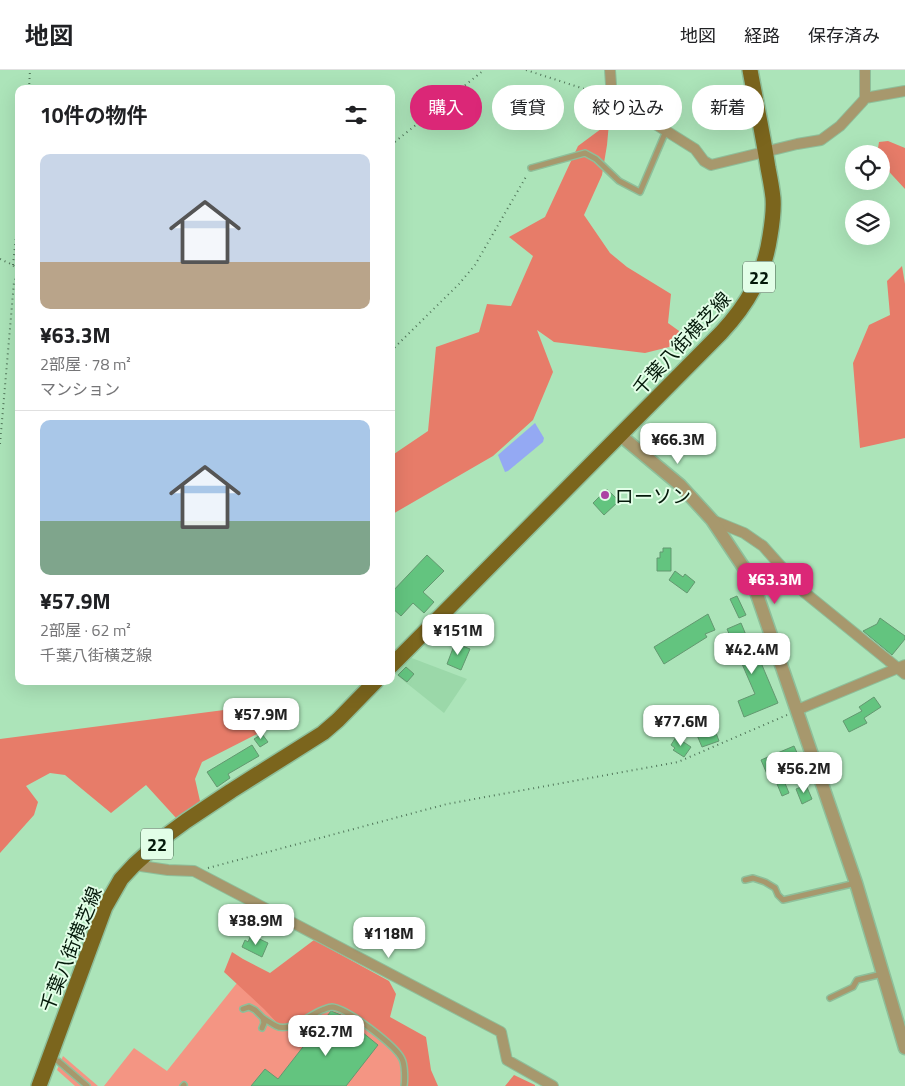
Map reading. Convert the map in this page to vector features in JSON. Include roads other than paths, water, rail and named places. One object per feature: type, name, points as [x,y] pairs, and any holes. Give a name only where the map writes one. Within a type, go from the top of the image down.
[{"type":"main road","name":"千葉八街横芝線","points":[[395,662],[731,322],[745,305],[758,282],[765,262],[772,222],[773,198],[750,70]]},
{"type":"main road","name":"千葉八街横芝線","points":[[39,1086],[105,907],[121,879],[167,835],[186,821],[323,733],[372,685]]},
{"type":"street","points":[[610,70],[612,99],[623,110],[644,117],[695,149],[704,161],[710,165],[821,140],[840,126],[865,98],[864,70]]},
{"type":"street","points":[[865,98],[905,91]]},
{"type":"street","points":[[620,435],[680,485],[712,520],[752,580],[856,882],[905,1048]]},
{"type":"street","points":[[712,520],[744,533],[763,546],[804,592],[903,669]]},
{"type":"street","points":[[797,710],[903,669]]},
{"type":"street","points":[[134,865],[194,872],[501,1032],[508,1060],[553,1086]]},
{"type":"lane","points":[[530,168],[585,153],[596,159],[619,181],[640,192],[666,131]]},
{"type":"lane","points":[[745,880],[753,878],[766,882],[775,888],[782,900],[856,882]]},
{"type":"lane","points":[[830,998],[853,987],[857,980],[883,974]]},
{"type":"lane","points":[[243,1009],[255,1010],[278,1027],[286,1028],[331,1007],[340,1009],[361,1022],[392,1046],[403,1060],[404,1086]]},
{"type":"lane","points":[[262,1028],[264,1018]]},
{"type":"lane","points":[[49,1057],[58,1062],[86,1086]]},
{"type":"water","points":[[535,423],[544,438],[543,442],[505,472],[498,455]]},
{"type":"place","name":"ローソン","points":[[605,495]]}]
